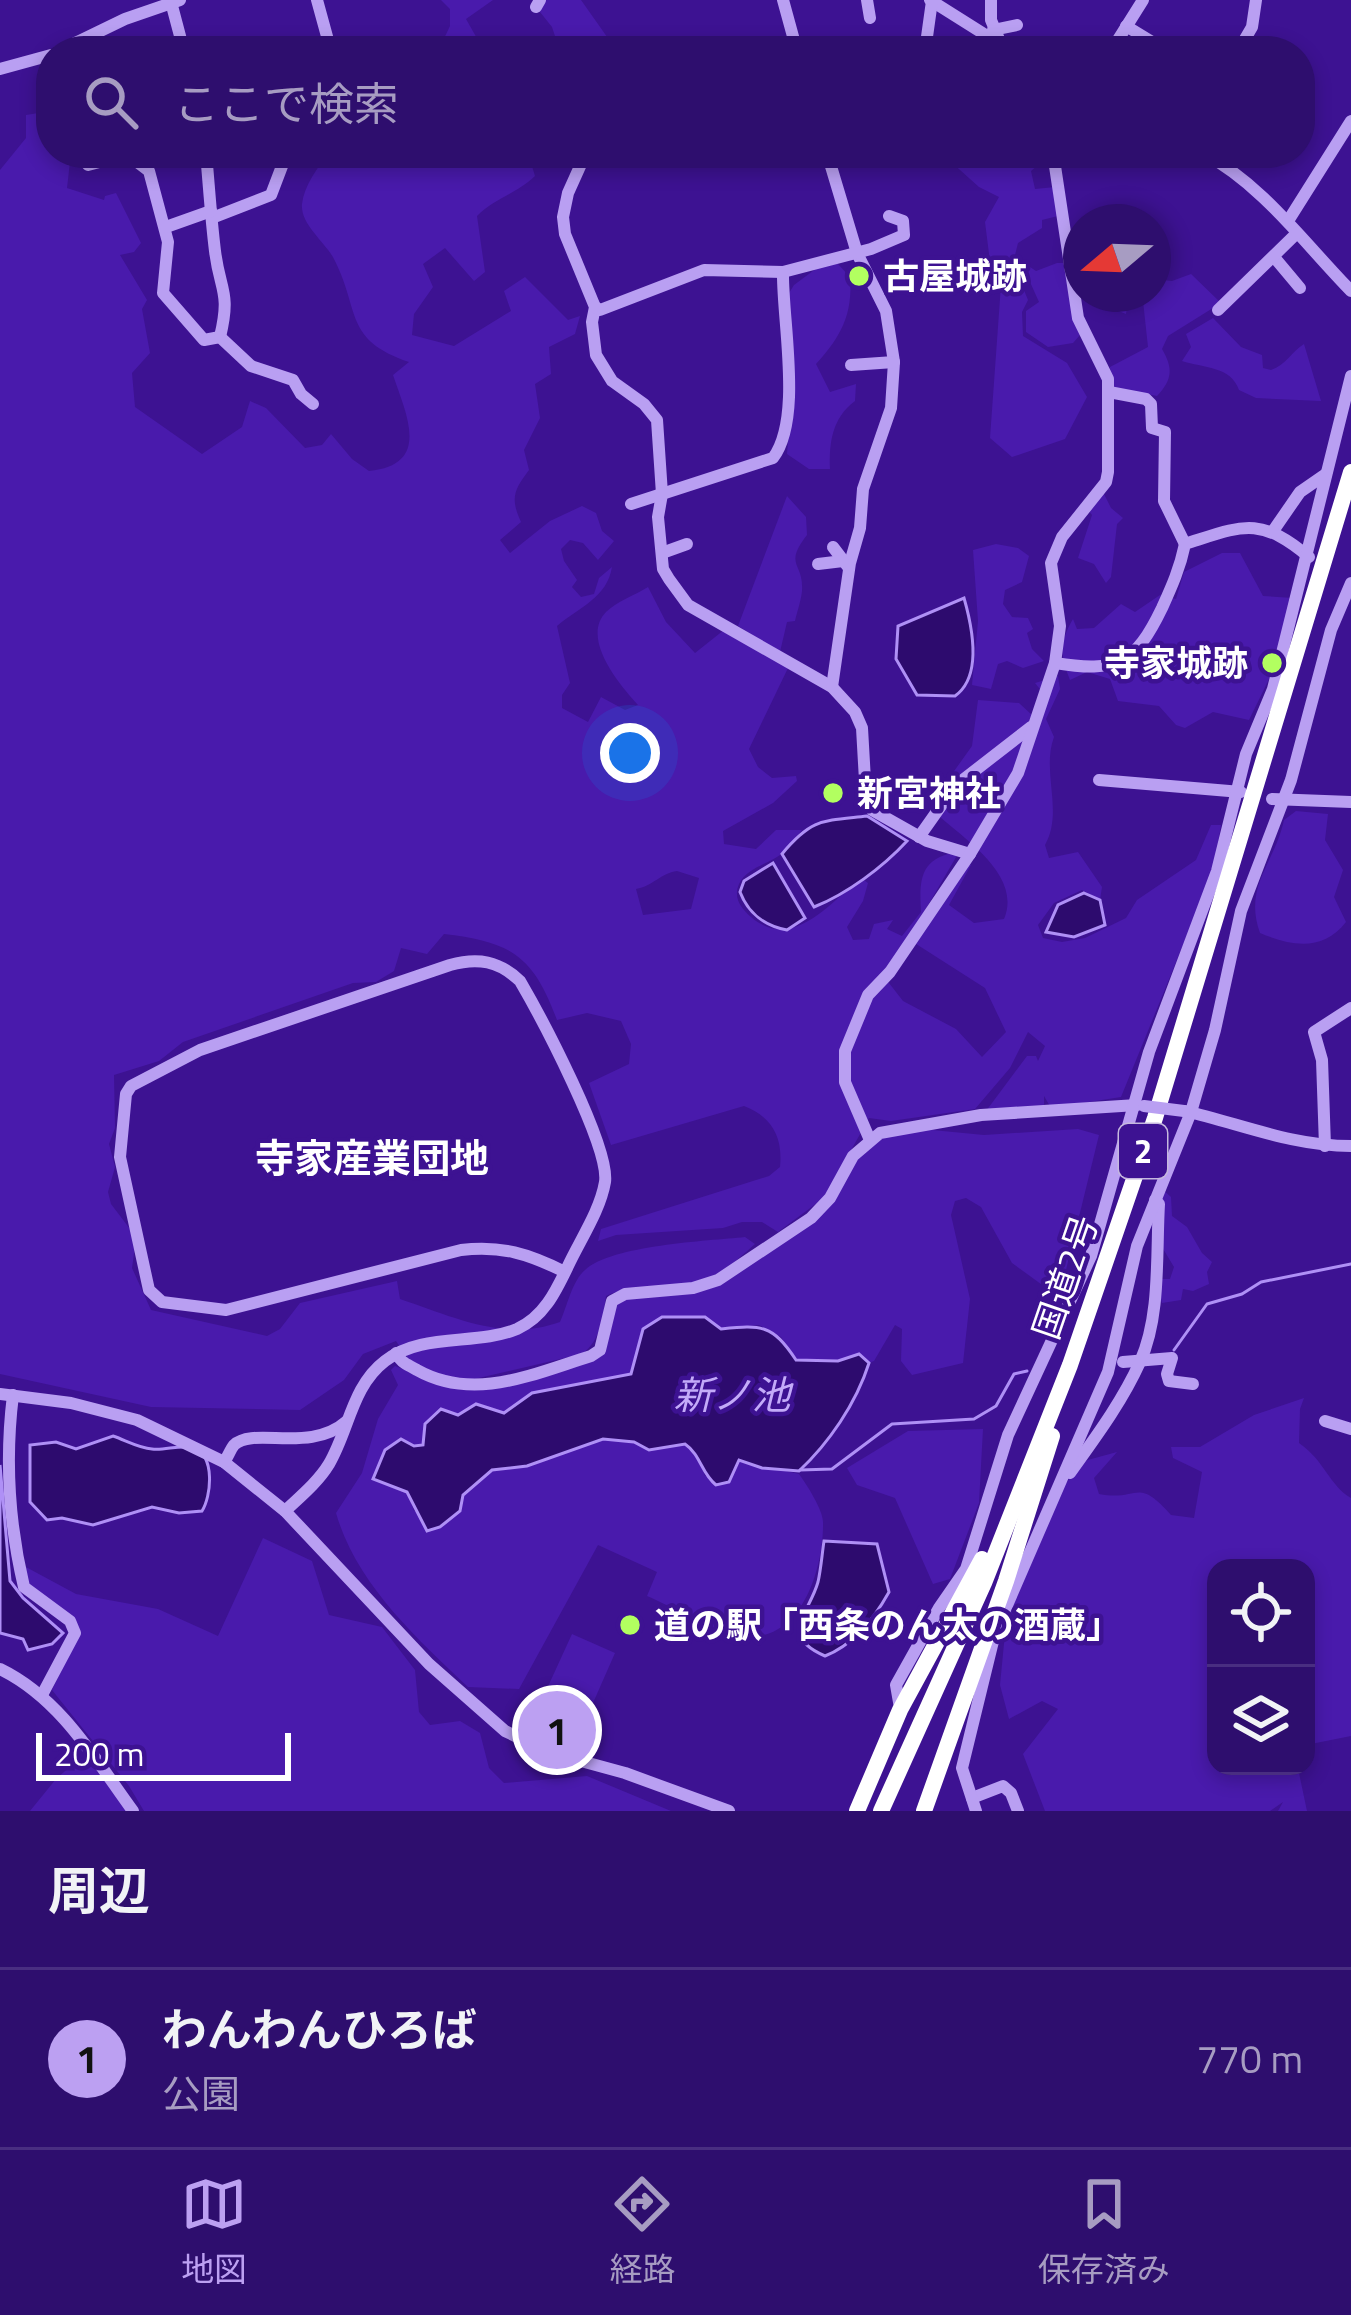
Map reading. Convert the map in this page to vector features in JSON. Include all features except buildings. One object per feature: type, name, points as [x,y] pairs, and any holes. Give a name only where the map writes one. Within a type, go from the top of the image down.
[{"type":"highway","name":"国道2号","points":[[881,1811],[984,1583],[1070,1365],[1162,1096],[1351,472]]},
{"type":"highway","points":[[924,1811],[1046,1457],[1070,1365]]},
{"type":"highway","points":[[857,1811],[900,1710],[974,1575],[1051,1413]]},
{"type":"street","points":[[317,0],[327,36]]},
{"type":"street","points":[[783,0],[793,36]]},
{"type":"street","points":[[867,0],[870,18]]},
{"type":"street","points":[[927,36],[931,0],[985,36]]},
{"type":"street","points":[[991,0],[997,36]]},
{"type":"street","points":[[1120,36],[1142,0]]},
{"type":"street","points":[[1247,36],[1256,0]]},
{"type":"street","points":[[98,36],[175,1],[181,36]]},
{"type":"street","points":[[993,30],[1017,25]]},
{"type":"street","points":[[1126,26],[1143,36]]},
{"type":"street","points":[[0,69],[36,60]]},
{"type":"street","points":[[1218,310],[1274,257],[1351,121]]},
{"type":"street","points":[[145,168],[166,227],[163,293],[204,340],[220,338],[242,353],[251,366],[293,380],[313,404]]},
{"type":"street","points":[[207,168],[216,258],[227,308],[220,338]]},
{"type":"street","points":[[166,227],[271,195],[281,168]]},
{"type":"street","points":[[579,168],[568,194],[565,234],[595,307],[592,322],[601,368],[657,420],[663,569],[688,604],[832,687],[855,712],[862,728],[866,798],[872,811],[919,837],[970,854]]},
{"type":"street","points":[[832,168],[857,253],[886,311],[894,362],[891,408],[863,489],[860,529],[846,564],[832,687]]},
{"type":"street","points":[[869,1140],[845,1082],[844,1052],[868,995],[890,972],[970,854],[1018,773],[1055,663],[1060,626],[1051,563],[1062,537],[1106,482],[1109,392],[1103,365],[1078,318],[1055,168]]},
{"type":"street","points":[[1226,168],[1293,227],[1351,291]]},
{"type":"street","points":[[595,307],[600,310],[704,270],[783,272],[857,253],[904,235],[903,221],[889,216]]},
{"type":"street","points":[[1274,257],[1300,287]]},
{"type":"street","points":[[631,504],[773,458],[781,448],[790,373],[783,272]]},
{"type":"street","points":[[851,364],[894,362]]},
{"type":"street","points":[[900,1710],[896,1685],[966,1569],[1008,1436],[1090,1256],[1140,1105],[1169,991],[1217,872],[1242,792],[1246,754],[1273,689],[1312,561],[1325,475],[1351,376]]},
{"type":"street","points":[[1055,663],[1107,667],[1142,647],[1179,573],[1185,544],[1164,501],[1165,432],[1152,428],[1151,404],[1133,395],[1109,392]]},
{"type":"street","points":[[1274,531],[1300,492],[1325,475]]},
{"type":"street","points":[[1185,544],[1241,528],[1274,531],[1312,561]]},
{"type":"street","points":[[662,553],[687,544]]},
{"type":"street","points":[[833,547],[846,564]]},
{"type":"street","points":[[818,564],[846,564]]},
{"type":"street","points":[[1018,1811],[1003,1786],[974,1804],[962,1768],[995,1634],[1108,1372],[1137,1246],[1215,1030],[1241,910],[1345,592]]},
{"type":"street","points":[[919,837],[955,786],[1032,726]]},
{"type":"street","points":[[1099,780],[1242,792]]},
{"type":"street","points":[[1278,800],[1351,802]]},
{"type":"street","points":[[285,1511],[328,1465],[367,1377],[396,1353],[520,1328],[545,1308],[565,1272],[602,1196],[606,1162],[528,995],[509,970],[496,964],[466,960],[450,964],[200,1050],[131,1086],[126,1094],[121,1157],[149,1290],[162,1302],[226,1310],[484,1247],[532,1255],[565,1272]]},
{"type":"street","points":[[1325,1146],[1322,1060],[1314,1033],[1351,1008]]},
{"type":"street","points":[[396,1353],[399,1360],[431,1378],[461,1387],[494,1384],[590,1356],[600,1350],[608,1308],[618,1297],[694,1288],[718,1280],[811,1218],[830,1198],[853,1156],[869,1140],[899,1129],[981,1115],[1140,1105],[1187,1112],[1268,1136],[1351,1146]]},
{"type":"street","points":[[1058,1485],[1091,1448],[1142,1360],[1154,1299],[1159,1204],[1155,1199]]},
{"type":"street","points":[[1123,1362],[1172,1358],[1169,1381],[1193,1384]]},
{"type":"street","points":[[42,1695],[75,1633],[70,1621],[24,1587],[10,1512],[7,1394],[71,1402],[137,1420],[224,1462],[285,1511],[429,1664],[505,1731],[548,1752],[625,1773],[729,1811]]},
{"type":"street","points":[[224,1462],[236,1444],[250,1438],[307,1440],[328,1435],[347,1420]]},
{"type":"street","points":[[1325,1421],[1351,1429]]},
{"type":"street","points":[[0,1670],[42,1695],[133,1811]]},
{"type":"shaded area","points":[[441,0],[493,0],[466,19],[476,36],[445,36],[450,9]]},
{"type":"shaded area","points":[[543,0],[581,0],[606,36],[555,36],[536,7]]},
{"type":"shaded area","points":[[36,113],[36,168],[69,168],[67,188],[104,200],[116,193],[141,243],[134,252],[120,255],[147,300],[142,309],[150,353],[132,373],[135,407],[202,454],[242,427],[250,401],[266,408],[305,448],[322,445],[331,434],[369,471],[389,467],[408,448],[408,421],[393,375],[409,362],[374,344],[357,322],[335,261],[303,212],[308,183],[318,168],[533,168],[535,176],[477,216],[485,272],[474,281],[445,248],[423,264],[433,287],[414,314],[412,335],[454,346],[511,311],[504,291],[525,277],[568,320],[580,316],[575,334],[549,347],[551,374],[535,384],[540,418],[524,450],[529,470],[515,494],[521,522],[500,540],[510,553],[550,521],[582,506],[596,513],[602,531],[614,541],[598,560],[583,543],[570,540],[561,549],[577,580],[572,587],[581,597],[594,594],[599,578],[612,567],[598,594],[557,626],[570,683],[562,695],[562,708],[588,722],[601,697],[625,710],[638,705],[606,662],[599,623],[606,612],[648,587],[666,622],[695,653],[724,630],[788,668],[749,749],[758,767],[772,778],[796,776],[797,781],[773,803],[723,831],[724,844],[756,849],[776,830],[802,830],[784,852],[743,878],[737,889],[739,902],[766,926],[795,927],[823,911],[861,878],[868,883],[863,901],[847,927],[853,940],[869,939],[874,924],[893,920],[887,929],[902,936],[921,912],[922,880],[929,864],[959,852],[906,943],[882,974],[903,1001],[956,1029],[982,1057],[1006,1032],[985,988],[913,942],[967,863],[971,865],[949,905],[974,923],[1004,919],[1008,903],[999,874],[939,816],[955,795],[947,781],[972,746],[978,700],[1019,703],[1032,715],[1048,699],[1035,683],[1058,676],[1060,689],[1046,719],[1054,737],[1050,764],[1053,819],[1045,845],[1049,858],[1078,852],[1102,887],[1100,900],[1082,890],[1054,903],[1038,925],[1043,938],[1062,942],[1085,938],[1126,918],[1137,900],[1196,860],[1211,825],[1221,825],[1214,869],[1121,1097],[1051,1108],[1044,1096],[1044,1106],[986,1111],[1027,1056],[1036,1056],[1038,1061],[1045,1046],[1028,1032],[1010,1068],[975,1109],[891,1121],[869,1118],[825,1197],[778,1232],[762,1222],[742,1222],[598,1241],[601,1229],[769,1176],[780,1167],[774,1129],[744,1106],[611,1145],[589,1083],[629,1064],[631,1044],[621,1021],[587,1013],[557,1020],[539,980],[517,956],[487,942],[444,934],[427,954],[401,948],[394,971],[376,982],[353,983],[183,1042],[159,1061],[114,1075],[115,1128],[109,1144],[115,1167],[108,1192],[130,1229],[135,1246],[132,1268],[151,1310],[267,1336],[280,1329],[300,1303],[397,1281],[400,1299],[460,1319],[499,1328],[539,1327],[560,1322],[585,1270],[616,1255],[745,1237],[755,1244],[708,1279],[606,1296],[597,1335],[582,1354],[453,1384],[409,1360],[396,1341],[363,1354],[344,1380],[300,1410],[151,1407],[0,1374],[0,170],[26,138],[26,115]],"holes":[[[677,871],[699,878],[691,909],[643,915],[636,889]]]},
{"type":"shaded area","points":[[958,168],[1035,168],[1031,171],[1035,189],[1055,187],[1058,216],[1042,220],[1042,228],[1018,243],[1013,263],[1028,300],[1022,312],[1023,336],[1067,363],[1087,397],[1065,439],[1012,457],[990,438],[1002,271],[991,270],[985,222],[999,197]]},
{"type":"shaded area","points":[[837,263],[850,277],[847,314],[839,334],[816,364],[830,392],[856,384],[855,401],[841,415],[834,432],[830,469],[809,469],[787,454],[793,375],[786,298],[794,285],[817,268]]},
{"type":"shaded area","points":[[1063,263],[1063,312],[1075,312],[1080,335],[1073,343],[1048,347],[1026,332],[1026,311],[1039,302],[1026,273],[1030,267],[1036,271]]},
{"type":"shaded area","points":[[1191,274],[1221,303],[1168,336],[1162,349],[1169,379],[1157,396],[1111,387],[1110,367],[1148,347],[1144,312],[1171,312],[1172,281]]},
{"type":"shaded area","points":[[1213,318],[1241,347],[1262,355],[1263,368],[1276,368],[1304,344],[1321,401],[1256,398],[1239,390],[1223,372],[1182,361],[1191,347],[1186,334]]},
{"type":"shaded area","points":[[1103,492],[1123,518],[1117,524],[1111,577],[1106,583],[1094,564],[1078,558],[1092,515],[1088,510]]},
{"type":"shaded area","points":[[787,496],[806,517],[807,535],[795,559],[802,582],[800,603],[795,621],[787,622],[780,652],[738,626]]},
{"type":"shaded area","points":[[996,544],[1018,548],[1029,556],[1022,582],[1005,590],[1003,604],[1012,617],[1028,618],[1032,649],[1044,661],[1023,668],[1007,661],[998,664],[991,689],[972,685],[978,621],[973,550]]},
{"type":"shaded area","points":[[1222,553],[1240,553],[1263,596],[1293,598],[1271,675],[1249,720],[1213,712],[1185,728],[1159,706],[1118,701],[1110,679],[1087,672],[1070,680],[1062,649],[1073,619],[1077,629],[1094,628],[1121,604],[1135,612],[1160,595],[1176,599],[1184,572]]},
{"type":"shaded area","points":[[1296,811],[1328,814],[1325,840],[1343,870],[1334,897],[1346,922],[1327,938],[1306,944],[1260,933],[1256,916],[1262,875],[1284,820]]},
{"type":"shaded area","points":[[922,1129],[984,1135],[1078,1129],[1099,1135],[1066,1270],[1045,1287],[1012,1263],[981,1207],[966,1198],[955,1201],[951,1215],[970,1299],[963,1363],[912,1375],[901,1361],[902,1329],[895,1325],[869,1363],[859,1354],[838,1361],[796,1360],[781,1337],[759,1325],[721,1329],[632,1374],[532,1393],[504,1413],[476,1404],[423,1445],[401,1439],[385,1450],[374,1479],[407,1491],[414,1511],[463,1495],[491,1470],[528,1466],[603,1439],[685,1444],[696,1452],[705,1476],[739,1460],[799,1474],[820,1511],[822,1540],[813,1581],[794,1616],[779,1628],[762,1636],[741,1636],[707,1625],[647,1596],[657,1572],[598,1545],[519,1689],[468,1687],[373,1586],[345,1539],[336,1513],[362,1473],[378,1419],[398,1385],[391,1370],[395,1366],[461,1390],[494,1387],[592,1359],[619,1300],[706,1289],[813,1220],[856,1158],[882,1136]]},
{"type":"shaded area","points":[[1162,1189],[1171,1197],[1172,1216],[1187,1227],[1212,1262],[1207,1272],[1209,1284],[1193,1291],[1183,1289],[1181,1300],[1162,1303],[1157,1286],[1162,1279],[1170,1279],[1174,1267],[1159,1242]]},
{"type":"shaded area","points":[[1304,1398],[1299,1443],[1351,1498],[1351,1736],[1315,1743],[1315,1559],[1207,1559],[1207,1775],[1299,1775],[1307,1811],[1278,1811],[1283,1802],[1270,1811],[1045,1811],[1023,1754],[1058,1709],[1042,1701],[1009,1719],[1000,1685],[1006,1623],[1055,1496],[1084,1461],[1117,1452],[1094,1478],[1099,1494],[1143,1493],[1171,1515],[1194,1518],[1202,1472],[1173,1458],[1171,1447],[1200,1447],[1254,1415]]},
{"type":"shaded area","points":[[983,1429],[979,1503],[950,1579],[933,1584],[895,1498],[857,1485],[847,1468],[908,1431]]},
{"type":"shaded area","points":[[263,1538],[312,1561],[329,1615],[382,1627],[415,1670],[419,1712],[430,1725],[460,1721],[480,1733],[489,1768],[504,1783],[587,1776],[671,1811],[144,1811],[52,1690],[78,1634],[26,1583],[24,1566],[76,1594],[158,1609],[218,1636]]},
{"type":"shaded area","points":[[572,1634],[615,1653],[578,1737],[573,1735],[569,1743],[549,1735],[553,1725],[534,1717]]},
{"type":"shaded area","points":[[80,1758],[97,1771],[128,1811],[30,1811],[56,1779]]},
{"type":"water","points":[[964,598],[972,664],[964,687],[955,696],[917,695],[896,659],[898,626]]},
{"type":"water","points":[[867,816],[907,841],[864,879],[814,907],[782,854],[819,823]]},
{"type":"water","points":[[773,863],[805,918],[787,930],[758,917],[740,892],[744,881]]},
{"type":"water","points":[[1084,893],[1100,900],[1105,925],[1074,937],[1046,932],[1058,905]]},
{"type":"water","name":"新ノ池","points":[[662,1317],[705,1317],[721,1329],[765,1330],[780,1339],[796,1360],[838,1361],[859,1354],[869,1363],[840,1422],[799,1471],[762,1468],[739,1460],[729,1482],[716,1485],[685,1444],[649,1450],[634,1442],[603,1439],[527,1466],[492,1470],[463,1495],[460,1511],[427,1531],[407,1492],[373,1479],[385,1450],[401,1439],[423,1445],[425,1424],[441,1409],[458,1415],[476,1404],[504,1413],[532,1393],[631,1374],[643,1329]]},
{"type":"water","points":[[113,1436],[147,1448],[188,1447],[200,1452],[210,1477],[202,1511],[179,1513],[152,1507],[93,1525],[62,1518],[47,1520],[30,1502],[30,1445],[56,1442],[76,1449]]},
{"type":"water","points":[[0,1465],[10,1581],[63,1633],[52,1644],[28,1650],[23,1639],[0,1633]]},
{"type":"water","points":[[824,1541],[877,1544],[889,1592],[862,1630],[825,1656],[811,1648],[800,1632],[818,1582]]},
{"type":"waterway","points":[[1174,1350],[1207,1304],[1242,1294],[1261,1282],[1351,1264]]},
{"type":"waterway","points":[[800,1470],[832,1469],[892,1424],[974,1419],[996,1406],[1014,1374],[1027,1371]]},
{"type":"place","name":"古屋城跡","points":[[859,276]]},
{"type":"place","name":"寺家城跡","points":[[1272,663]]},
{"type":"place","name":"新宮神社","points":[[833,793]]},
{"type":"place","name":"道の駅「西条のん太の酒蔵」","points":[[630,1625]]},
{"type":"place","name":"わんわんひろば","points":[[557,1730]]},
{"type":"district","name":"寺家産業団地","points":[[372,1158]]}]
